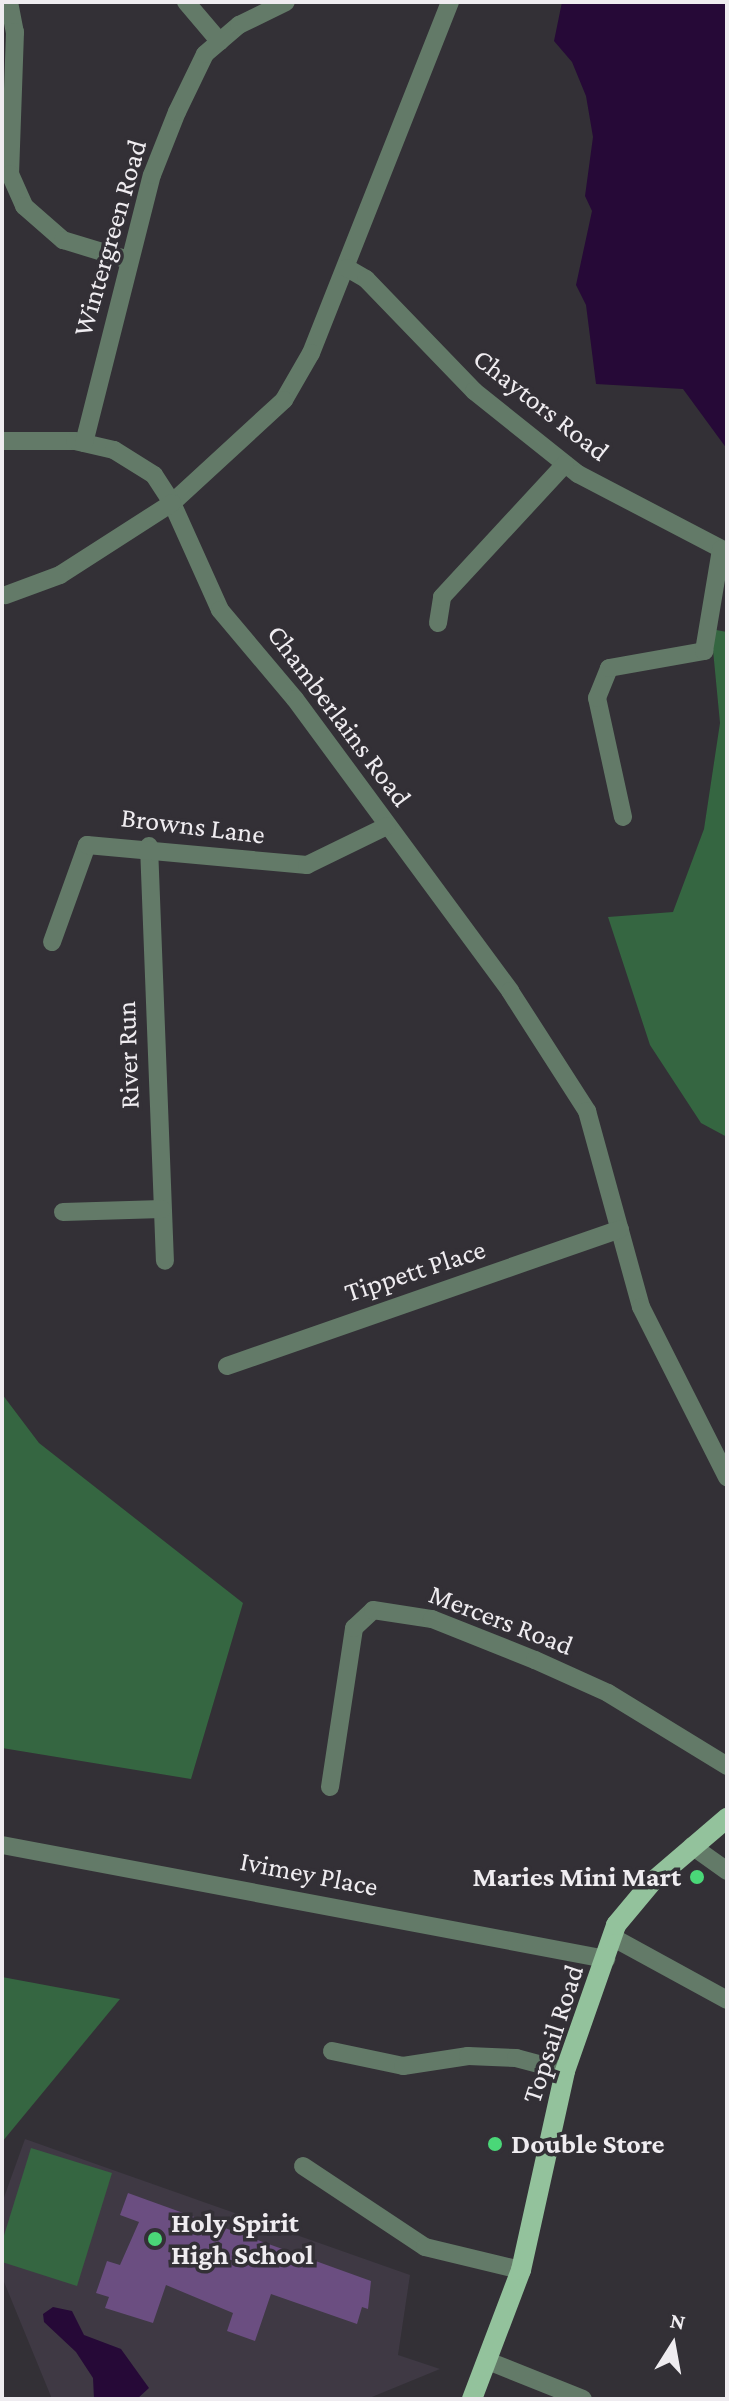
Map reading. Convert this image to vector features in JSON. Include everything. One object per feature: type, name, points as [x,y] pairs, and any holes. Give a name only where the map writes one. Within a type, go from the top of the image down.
[{"type":"main road","name":"Topsail Road","points":[[472,2399],[521,2270],[565,2071],[612,1937],[652,1882],[727,1818]]},
{"type":"street","points":[[9,2],[15,32],[10,174],[24,206],[63,240],[129,260]]},
{"type":"street","points":[[186,2],[220,42]]},
{"type":"street","name":"Wintergreen Road","points":[[84,443],[152,175],[177,112],[205,54],[286,2]]},
{"type":"street","points":[[6,595],[51,580],[172,503],[284,400],[347,268],[450,2]]},
{"type":"street","name":"Chaytors Road","points":[[347,268],[371,284],[474,391],[565,464],[724,550]]},
{"type":"street","name":"Chamberlains Road","points":[[2,441],[84,443],[114,450],[154,475],[172,503],[220,610],[510,991],[587,1111],[641,1307],[727,1477]]},
{"type":"street","points":[[438,623],[442,597],[565,464]]},
{"type":"street","points":[[623,817],[597,698],[609,668],[704,651],[724,550]]},
{"type":"street","name":"Browns Lane","points":[[52,942],[87,845],[149,846],[178,855],[307,865],[387,826]]},
{"type":"street","name":"River Run","points":[[149,846],[165,1261]]},
{"type":"street","points":[[63,1212],[162,1209]]},
{"type":"street","name":"Tippett Place","points":[[227,1366],[620,1229]]},
{"type":"street","name":"Mercers Road","points":[[330,1787],[354,1628],[373,1610],[432,1619],[535,1660],[608,1693],[727,1766]]},
{"type":"street","name":"Ivimey Place","points":[[2,1845],[606,1959]]},
{"type":"street","points":[[692,1846],[727,1871]]},
{"type":"street","points":[[612,1937],[727,2000]]},
{"type":"street","points":[[332,2051],[403,2066],[468,2056],[516,2058],[565,2071]]},
{"type":"street","points":[[303,2166],[425,2247],[521,2270]]},
{"type":"street","points":[[488,2361],[583,2399]]},
{"type":"shaded area","points":[[562,2],[727,2],[727,449],[683,389],[596,384],[586,305],[576,285],[592,211],[585,196],[593,137],[586,96],[572,62],[554,41]]},
{"type":"shaded area","name":"Holy Spirit High School","points":[[25,2139],[410,2275],[398,2355],[440,2369],[367,2399],[52,2399],[2,2277],[2,2203]]},
{"type":"shaded area","points":[[53,2307],[72,2311],[84,2335],[121,2349],[149,2388],[137,2399],[94,2399],[93,2378],[76,2352],[44,2322],[43,2314]]},
{"type":"green space","points":[[711,629],[727,632],[727,1137],[701,1123],[650,1045],[608,917],[673,912],[704,829],[720,723]]},
{"type":"green space","points":[[2,1394],[39,1443],[243,1603],[191,1779],[2,1748]]},
{"type":"green space","points":[[2,1977],[120,1999],[2,2142]]},
{"type":"green space","points":[[31,2148],[112,2173],[77,2286],[2,2262],[2,2242]]},
{"type":"building","name":"Holy Spirit High School","points":[[128,2193],[371,2281],[368,2309],[362,2307],[357,2324],[271,2294],[255,2341],[227,2331],[233,2313],[166,2285],[153,2323],[105,2308],[109,2297],[96,2293],[107,2261],[120,2265],[139,2222],[120,2215]]},
{"type":"place","name":"Maries Mini Mart","points":[[697,1877]]},
{"type":"place","name":"Double Store","points":[[495,2144]]},
{"type":"place","name":"Holy Spirit High School","points":[[155,2239]]}]
